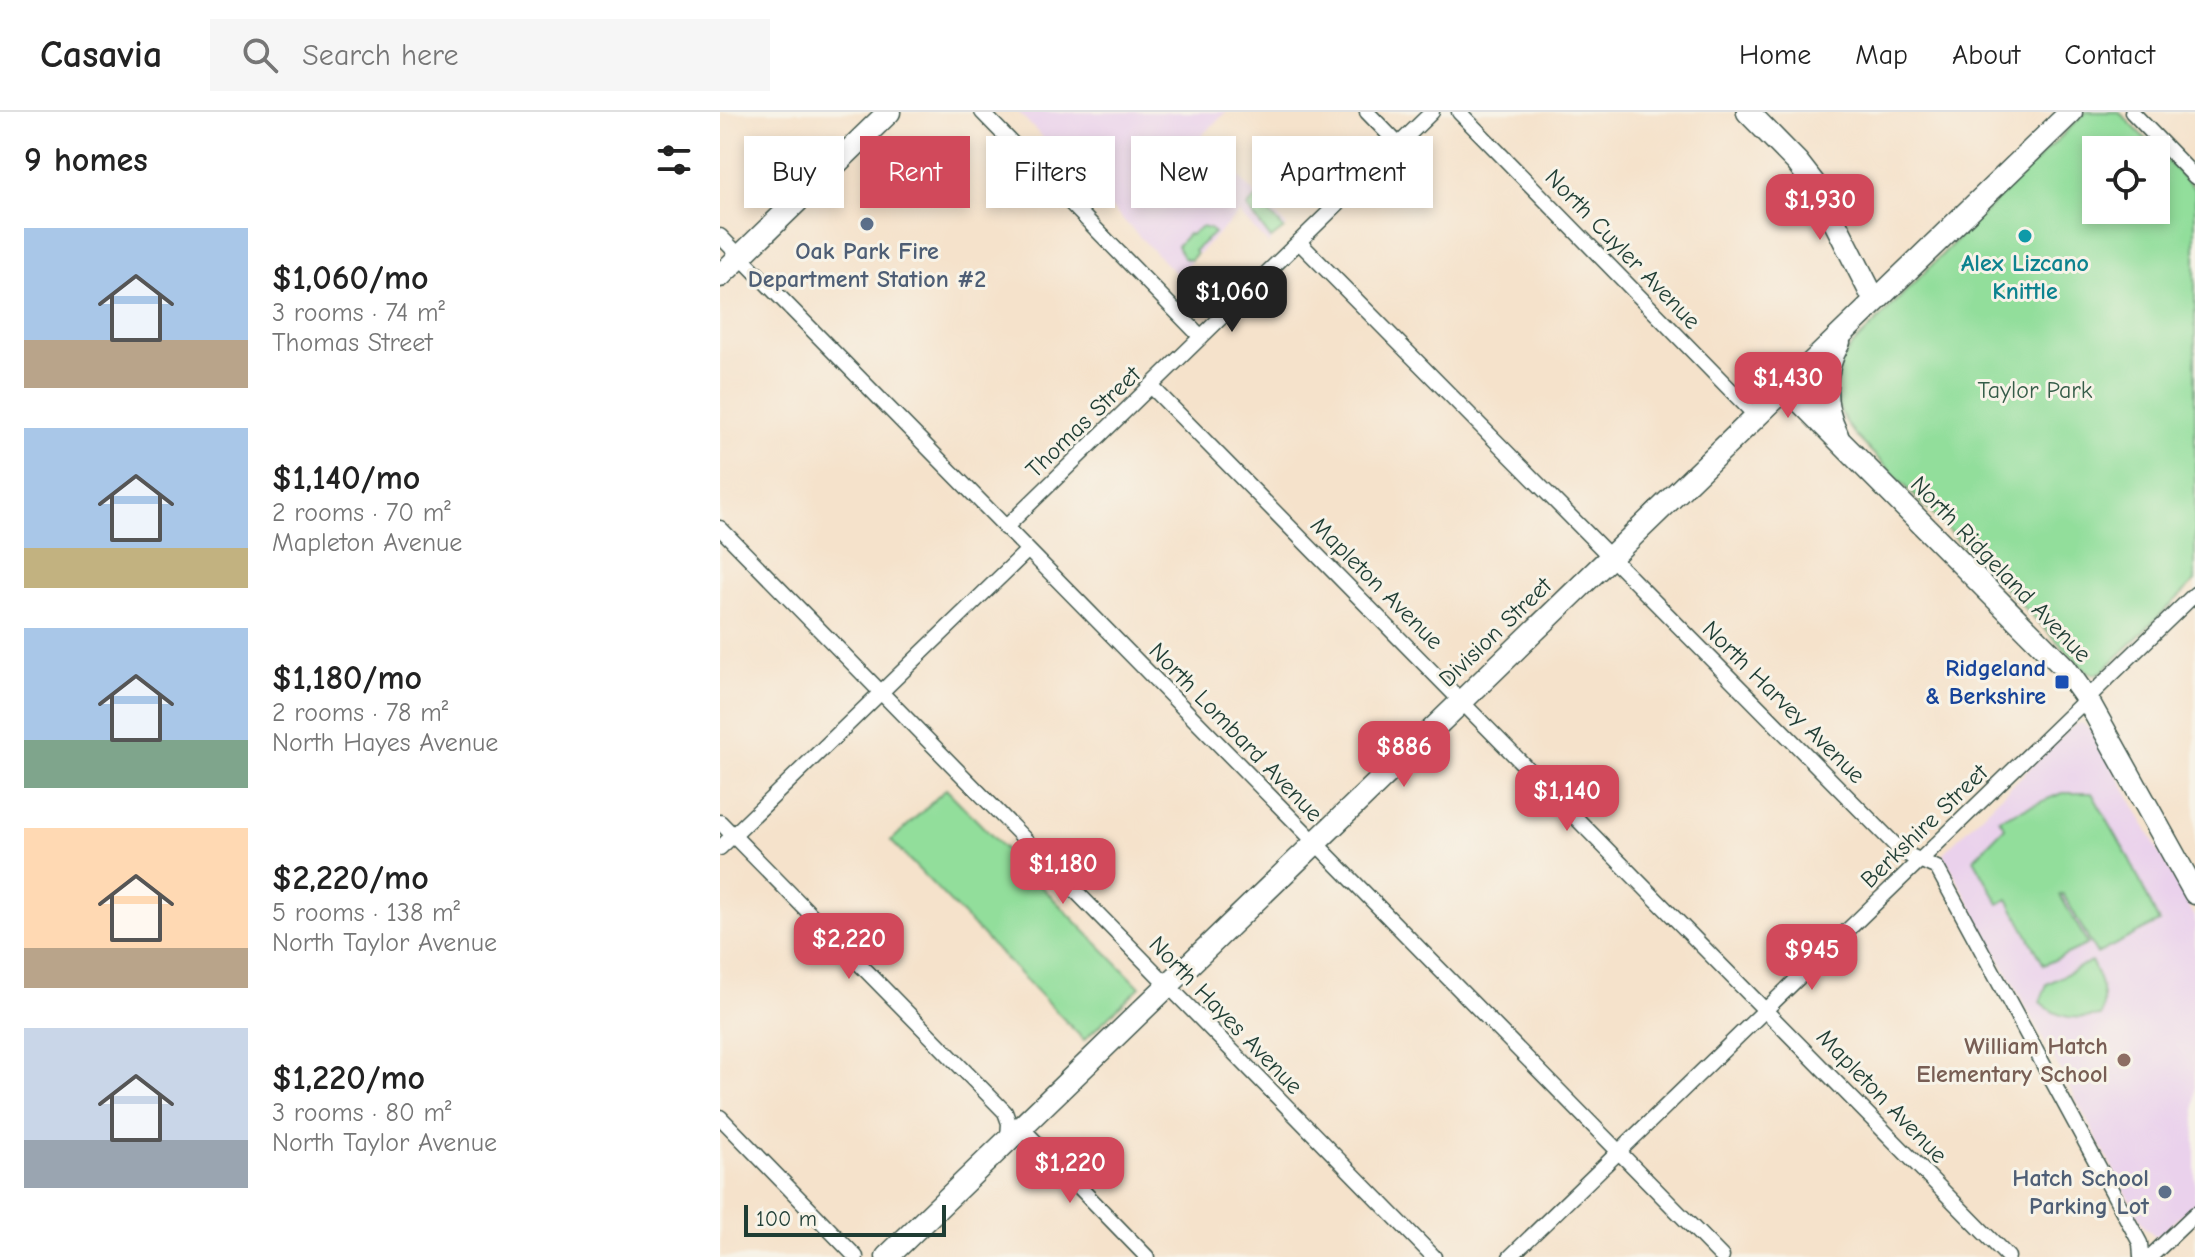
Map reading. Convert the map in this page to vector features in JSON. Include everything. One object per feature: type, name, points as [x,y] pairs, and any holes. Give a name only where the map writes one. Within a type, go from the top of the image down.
[{"type":"street","points":[[720,276],[889,112]]},
{"type":"street","points":[[982,112],[1201,337]]},
{"type":"street","points":[[1367,112],[1390,136]]},
{"type":"street","name":"Thomas Street","points":[[1406,136],[1432,112]]},
{"type":"street","name":"North Cuyler Avenue","points":[[1459,112],[1757,417]]},
{"type":"street","points":[[1748,112],[1797,162],[1818,189],[1875,301]]},
{"type":"street","name":"Division Street","points":[[887,1257],[1011,1126],[1167,986],[2071,112]]},
{"type":"street","points":[[2132,112],[2195,177]]},
{"type":"street","name":"Thomas Street","points":[[1005,528],[1333,208]]},
{"type":"street","name":"North Lombard Avenue","points":[[720,236],[1722,1257]]},
{"type":"street","name":"North Harvey Avenue","points":[[1299,242],[1902,852],[1937,868],[2140,1243],[2141,1257]]},
{"type":"street","points":[[1841,443],[1825,399],[1827,373],[1833,353],[1846,330]]},
{"type":"street","name":"Mapleton Avenue","points":[[1151,386],[2008,1257]]},
{"type":"street","name":"North Ridgeland Avenue","points":[[1787,388],[2065,668],[2087,699],[2195,891]]},
{"type":"street","name":"North Hayes Avenue","points":[[720,528],[1434,1257]]},
{"type":"street","points":[[720,848],[1027,551]]},
{"type":"street","name":"Berkshire Street","points":[[1510,1257],[2195,594]]},
{"type":"street","points":[[720,822],[1011,1126],[1147,1257]]},
{"type":"street","points":[[720,1117],[856,1256]]},
{"type":"street","points":[[2150,1257],[2195,1214]]},
{"type":"shaded area","points":[[1018,112],[1226,112],[1201,136],[1131,136],[1131,208],[1236,208],[1236,174],[1252,190],[1252,208],[1269,208],[1287,226],[1268,244],[1239,213],[1177,275],[1112,208],[1115,208],[1115,136],[1041,136]]},
{"type":"shaded area","name":"William Hatch Elementary School","points":[[2082,723],[2093,731],[2195,917],[2195,1202],[2155,1236],[2144,1226],[1943,853],[2074,725]]},
{"type":"green space","name":"Taylor Park","points":[[2086,112],[2119,112],[2143,136],[2082,136],[2082,224],[2170,224],[2170,164],[2195,189],[2195,581],[2103,671],[2094,675],[2086,671],[1856,436],[1838,405],[1836,378],[1842,360],[1960,236]]},
{"type":"green space","points":[[1252,202],[1252,208],[1265,208],[1284,229],[1271,239],[1247,207]]},
{"type":"green space","points":[[1201,227],[1214,233],[1194,251],[1196,254],[1191,260],[1183,258],[1177,246],[1188,234]]},
{"type":"green space","points":[[946,789],[1140,987],[1084,1040],[891,841]]},
{"type":"green space","points":[[2062,793],[2092,793],[2130,860],[2159,922],[2097,954],[2063,894],[2060,895],[2088,944],[2044,965],[2008,899],[1999,904],[1974,859],[2005,827],[1999,819]]},
{"type":"green space","points":[[2091,961],[2102,987],[2101,1016],[2068,1017],[2040,1002],[2047,984]]},
{"type":"place","name":"Oak Park Fire Department Station #2","points":[[867,224]]},
{"type":"place","name":"Alex Lizcano Knittle","points":[[2025,236]]},
{"type":"place","name":"Ridgeland & Berkshire","points":[[2062,682]]},
{"type":"place","name":"William Hatch Elementary School","points":[[2124,1060]]},
{"type":"place","name":"Hatch School Parking Lot","points":[[2165,1192]]}]
